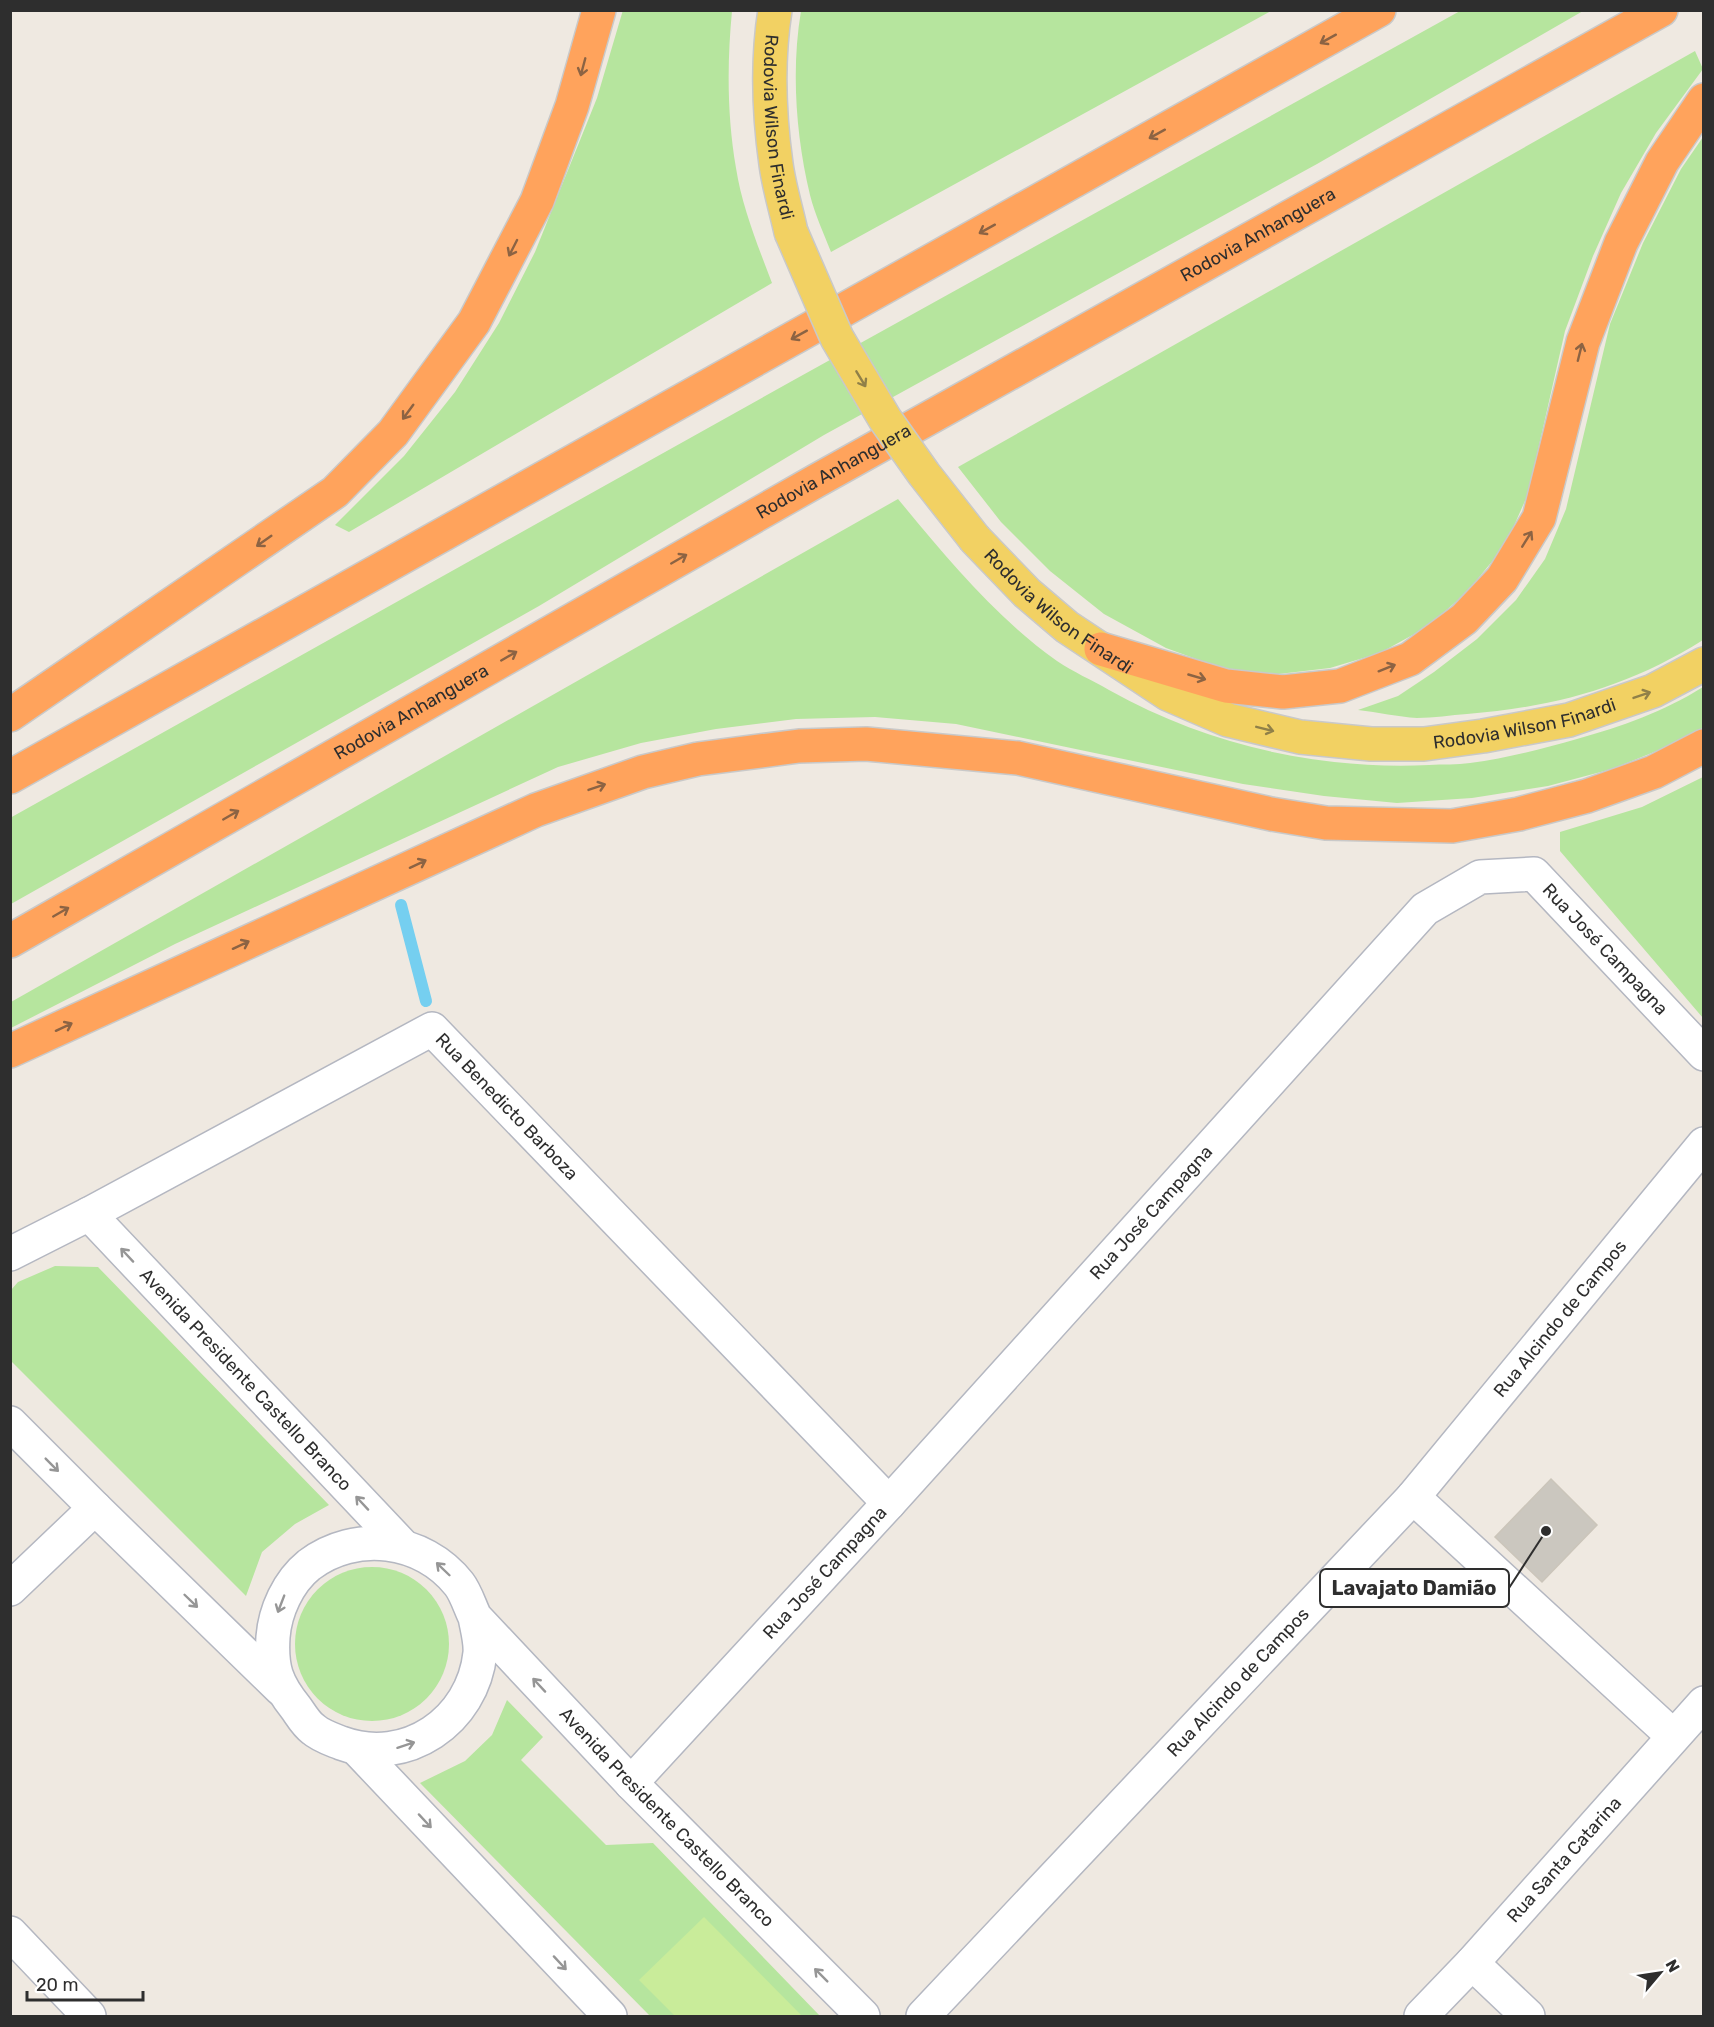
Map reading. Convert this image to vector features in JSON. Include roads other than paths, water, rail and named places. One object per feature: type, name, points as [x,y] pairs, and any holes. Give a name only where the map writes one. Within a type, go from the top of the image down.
[{"type":"highway","points":[[10,715],[335,492],[393,433],[474,322],[537,201],[572,106],[599,10]]},
{"type":"highway","points":[[10,777],[1379,10]]},
{"type":"highway","name":"Rodovia Anhanguera","points":[[10,941],[816,481],[1661,10]]},
{"type":"highway","points":[[1101,649],[1226,686],[1283,692],[1340,686],[1410,659],[1464,619],[1502,579],[1539,518],[1583,342],[1621,243],[1662,162],[1704,100]]},
{"type":"highway","points":[[10,1052],[536,810],[643,772],[698,759],[799,746],[866,744],[1018,758],[1271,814],[1326,823],[1452,826],[1519,814],[1587,796],[1654,772],[1704,746]]},
{"type":"main road","name":"Rodovia Wilson Finardi","points":[[775,10],[772,26],[770,104],[776,166],[791,232],[837,338],[879,409],[924,474],[975,539],[1027,593],[1067,627],[1168,694],[1228,720],[1300,737],[1371,744],[1424,744],[1569,720],[1653,691],[1704,664]]},
{"type":"street","name":"Rua José Campagna","points":[[631,1783],[889,1503],[1425,909],[1480,877],[1534,874],[1704,1054]]},
{"type":"street","name":"Rua Benedicto Barboza","points":[[10,1254],[89,1214],[432,1029],[889,1503]]},
{"type":"street","name":"Rua Alcindo de Campos","points":[[923,2016],[1413,1497],[1704,1144]]},
{"type":"street","name":"Avenida Presidente Castello Branco","points":[[89,1214],[403,1546]]},
{"type":"street","points":[[10,1423],[281,1689],[311,1728],[325,1737],[356,1748],[392,1749],[425,1738],[453,1717],[472,1686],[480,1652],[475,1617],[460,1585],[434,1561],[403,1546],[369,1542],[336,1549],[308,1566],[286,1592],[274,1623],[272,1656],[281,1689]]},
{"type":"street","points":[[1413,1497],[1673,1737]]},
{"type":"street","points":[[10,1589],[95,1508]]},
{"type":"street","name":"Avenida Presidente Castello Branco","points":[[475,1617],[631,1783],[862,2016]]},
{"type":"street","name":"Rua Santa Catarina","points":[[1421,2016],[1472,1963],[1704,1703]]},
{"type":"street","points":[[356,1748],[610,2016]]},
{"type":"street","points":[[10,1933],[88,2016]]},
{"type":"street","points":[[1472,1963],[1528,2016]]},
{"type":"waterway","points":[[401,905],[426,1001]]},
{"type":"place","name":"Lavajato Damião","points":[[1546,1531]]}]
